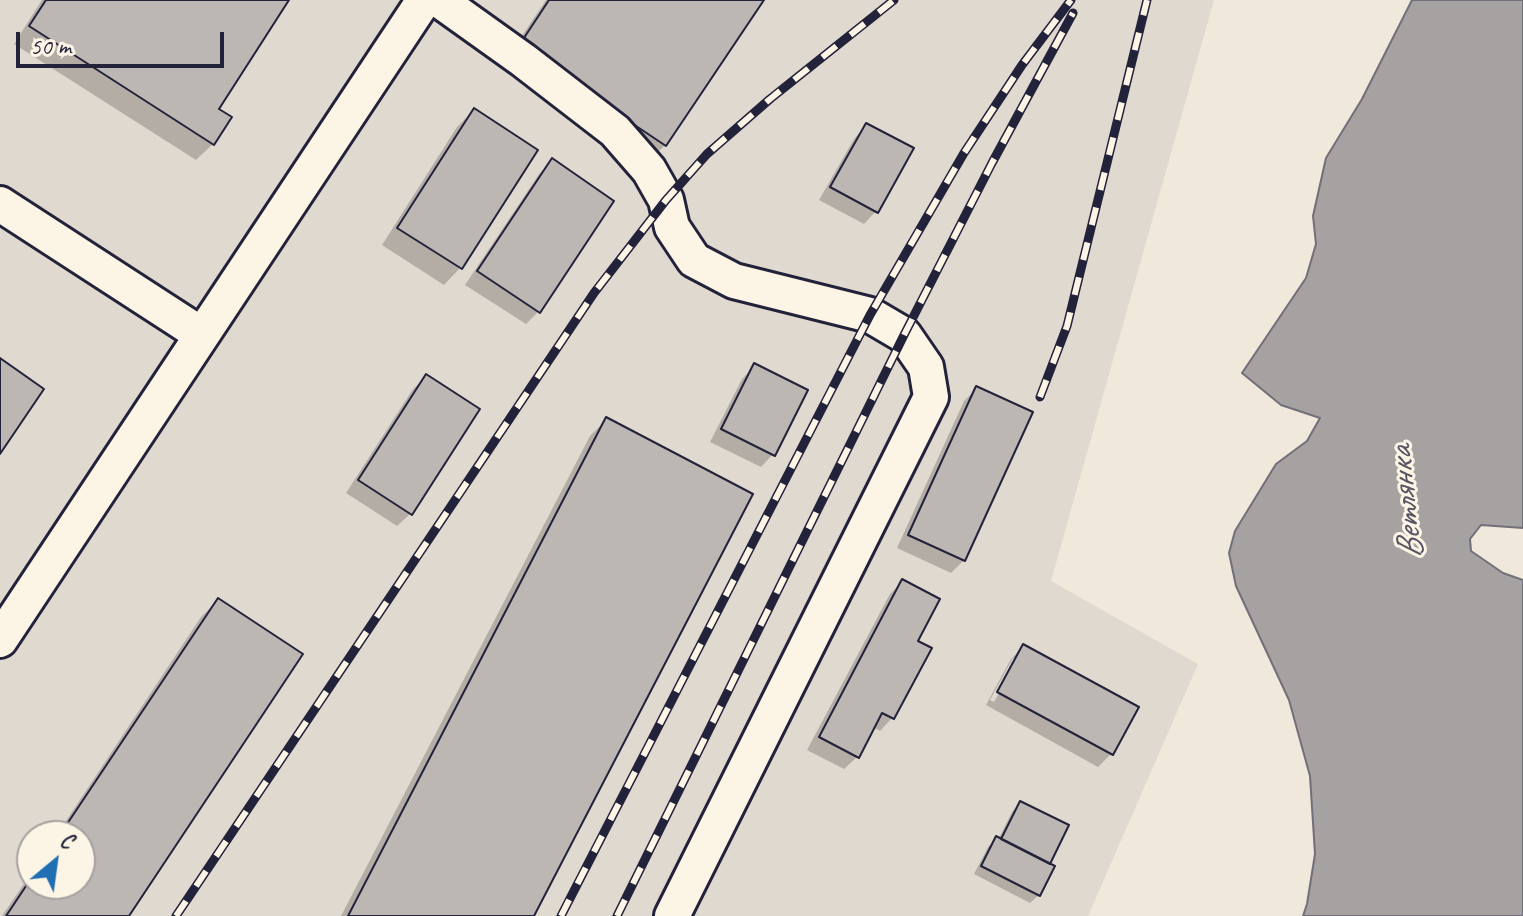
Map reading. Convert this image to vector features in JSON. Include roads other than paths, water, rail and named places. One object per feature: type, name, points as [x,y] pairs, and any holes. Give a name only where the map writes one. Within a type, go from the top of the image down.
[{"type":"street","points":[[0,640],[424,0]]},
{"type":"street","points":[[439,0],[615,131],[649,170],[666,200],[672,227],[694,260],[734,281],[870,315],[904,335],[926,367],[931,397],[672,916]]},
{"type":"street","points":[[0,204],[202,335]]},
{"type":"water","name":"Ветлянка","points":[[1412,0],[1523,0],[1523,528],[1481,525],[1470,539],[1471,551],[1503,573],[1523,580],[1523,916],[1303,916],[1315,854],[1310,776],[1289,700],[1236,586],[1229,553],[1235,531],[1276,464],[1307,441],[1320,418],[1281,405],[1242,373],[1306,278],[1316,244],[1313,216],[1326,158],[1362,99]]},
{"type":"railway","points":[[176,916],[594,293],[666,200],[707,154],[770,99],[894,0]]},
{"type":"railway","points":[[561,916],[870,315],[964,153],[1022,65],[1071,0]]},
{"type":"railway","points":[[1040,397],[1067,326],[1147,0]]},
{"type":"railway","points":[[617,916],[904,335],[1073,13]]}]
